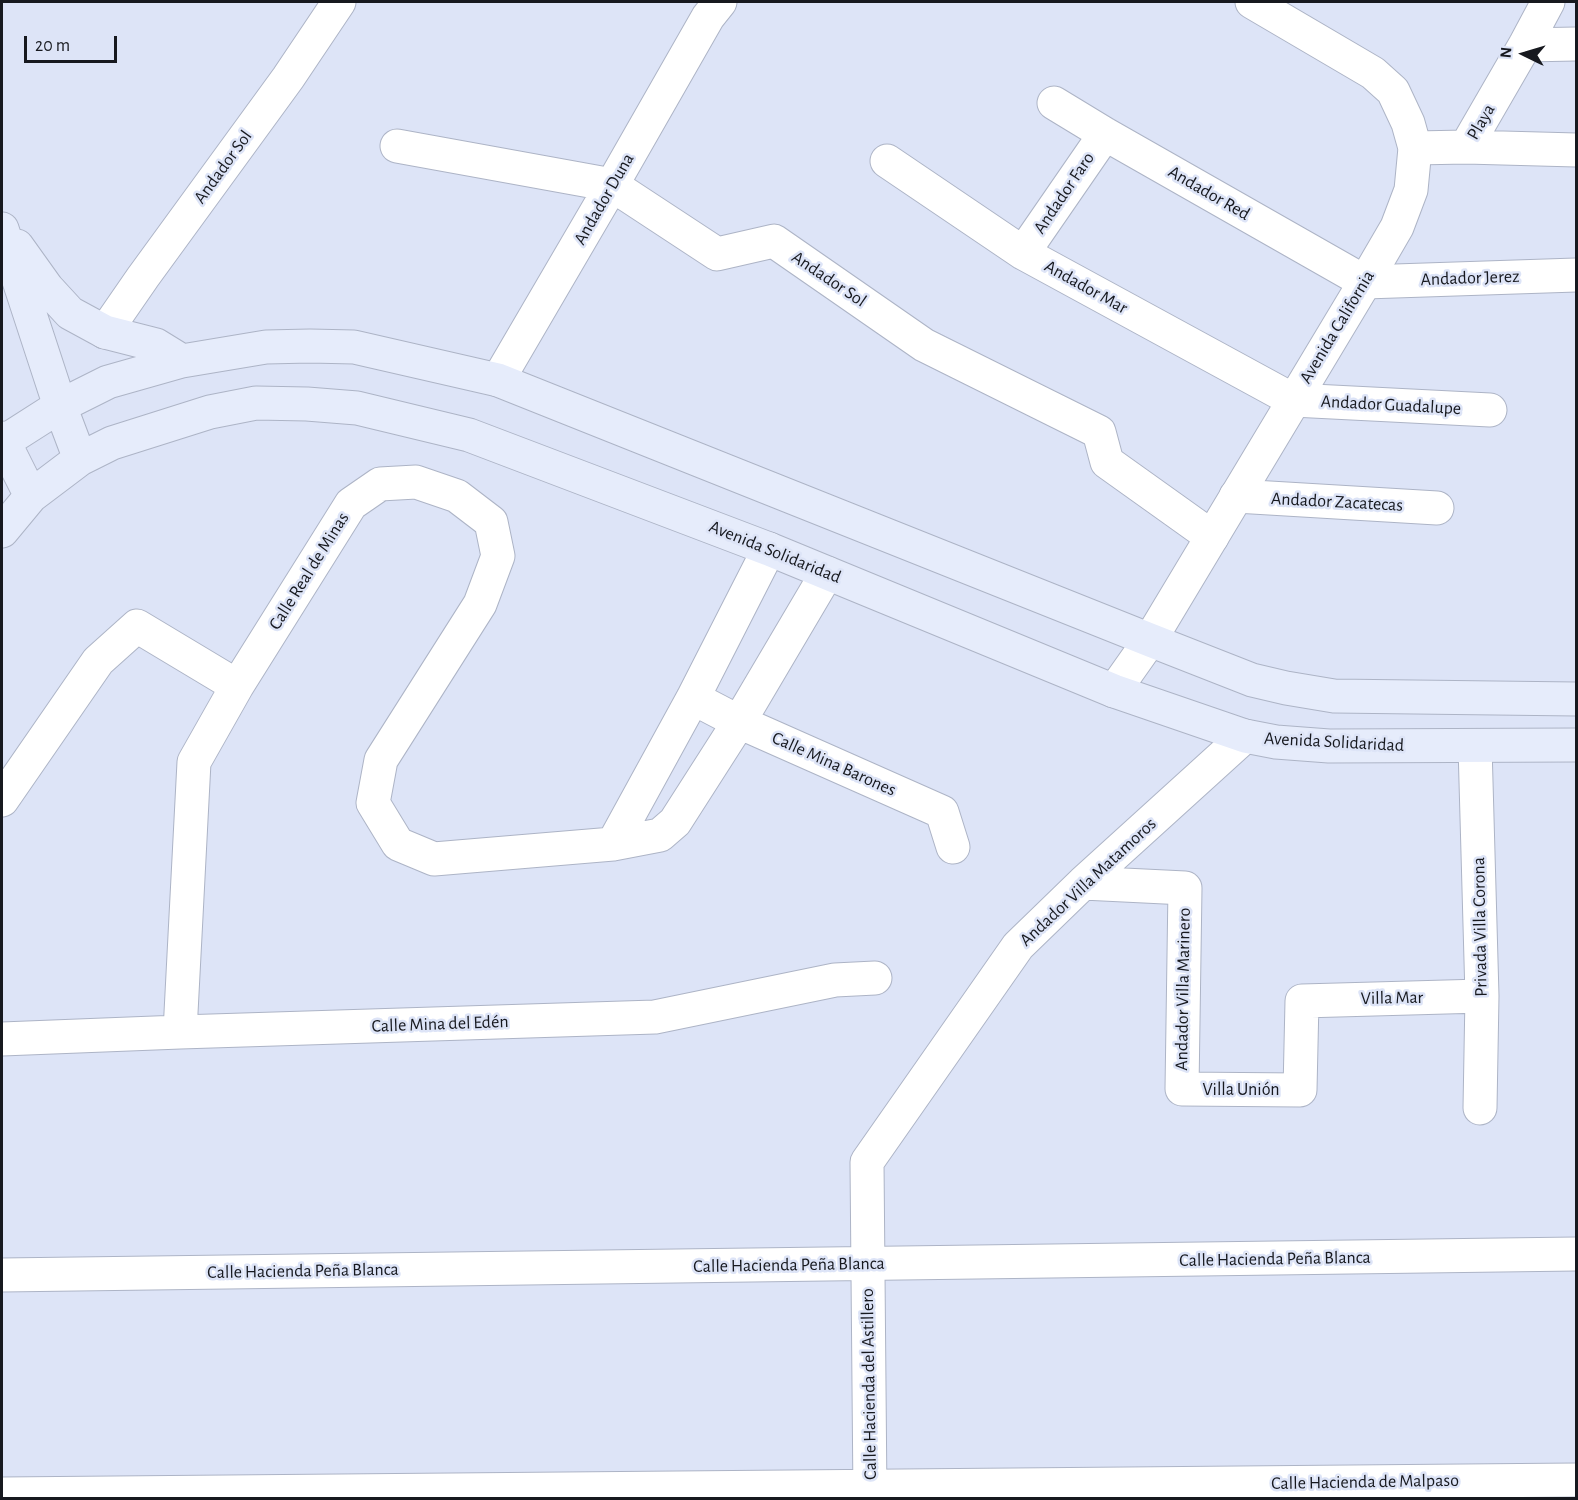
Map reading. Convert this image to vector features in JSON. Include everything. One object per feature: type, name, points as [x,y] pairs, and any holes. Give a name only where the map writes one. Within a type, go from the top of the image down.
[{"type":"main road","points":[[2,228],[47,288],[70,314],[105,332],[156,345],[182,361]]},
{"type":"main road","points":[[2,228],[60,406],[80,459]]},
{"type":"main road","points":[[31,496],[2,441],[60,406],[108,382],[182,361],[266,347],[310,345],[354,347],[498,380],[1252,680],[1334,696],[1576,699]]},
{"type":"main road","name":"Avenida Solidaridad","points":[[2,531],[31,496],[80,459],[112,443],[210,412],[256,404],[307,404],[357,408],[469,435],[769,549],[1114,691],[1245,736],[1276,742],[1329,746],[1576,745]]},
{"type":"street","name":"Andador Sol","points":[[105,332],[288,78],[339,2]]},
{"type":"street","name":"Avenida California","points":[[1114,691],[1150,640],[1365,282],[1397,227],[1411,190],[1415,148],[1408,123],[1393,91],[1373,73],[1252,2]]},
{"type":"street","name":"Playa","points":[[1466,147],[1548,2]]},
{"type":"street","name":"Andador Duna","points":[[498,380],[714,9]]},
{"type":"street","points":[[1525,45],[1576,44]]},
{"type":"street","name":"Andador Red","points":[[1054,103],[1365,282]]},
{"type":"street","name":"Andador Faro","points":[[1023,253],[1105,134]]},
{"type":"street","name":"Andador Sol","points":[[397,146],[612,185],[717,254],[774,241],[924,345],[1099,432],[1107,462],[1212,537]]},
{"type":"street","points":[[1415,148],[1576,150]]},
{"type":"street","name":"Andador Mar","points":[[886,161],[1023,253],[1293,400]]},
{"type":"street","name":"Andador Jerez","points":[[1365,282],[1576,275]]},
{"type":"street","name":"Andador Guadalupe","points":[[1293,400],[1490,410]]},
{"type":"street","name":"Calle Real de Minas","points":[[180,1032],[194,762],[237,686],[351,504],[380,484],[416,482],[458,496],[491,522],[498,556],[480,604],[381,760],[373,803],[398,844],[434,859],[613,844],[660,835],[675,822],[739,722],[827,573]]},
{"type":"street","name":"Andador Zacatecas","points":[[1236,496],[1437,508]]},
{"type":"street","points":[[613,844],[693,698],[769,549]]},
{"type":"street","points":[[2,800],[98,661],[137,626],[237,686]]},
{"type":"street","name":"Calle Mina Barones","points":[[693,698],[739,722],[942,813],[953,847]]},
{"type":"street","name":"Andador Villa Matamoros","points":[[867,1162],[1018,946],[1083,883],[1245,736]]},
{"type":"street","name":"Privada Villa Corona","points":[[1475,746],[1482,996],[1480,1108]]},
{"type":"street","name":"Andador Villa Marinero","points":[[1083,883],[1185,888],[1182,1089]]},
{"type":"street","name":"Calle Mina del Edén","points":[[2,1039],[655,1017],[835,980],[875,978]]},
{"type":"street","name":"Villa Mar","points":[[1300,1090],[1302,1001],[1482,996]]},
{"type":"street","name":"Villa Unión","points":[[1182,1089],[1300,1090]]},
{"type":"street","name":"Calle Hacienda del Astillero","points":[[867,1162],[870,1493]]},
{"type":"street","name":"Calle Hacienda Peña Blanca","points":[[2,1275],[1576,1254]]},
{"type":"street","name":"Calle Hacienda de Malpaso","points":[[2,1494],[870,1493],[1576,1480]]}]
